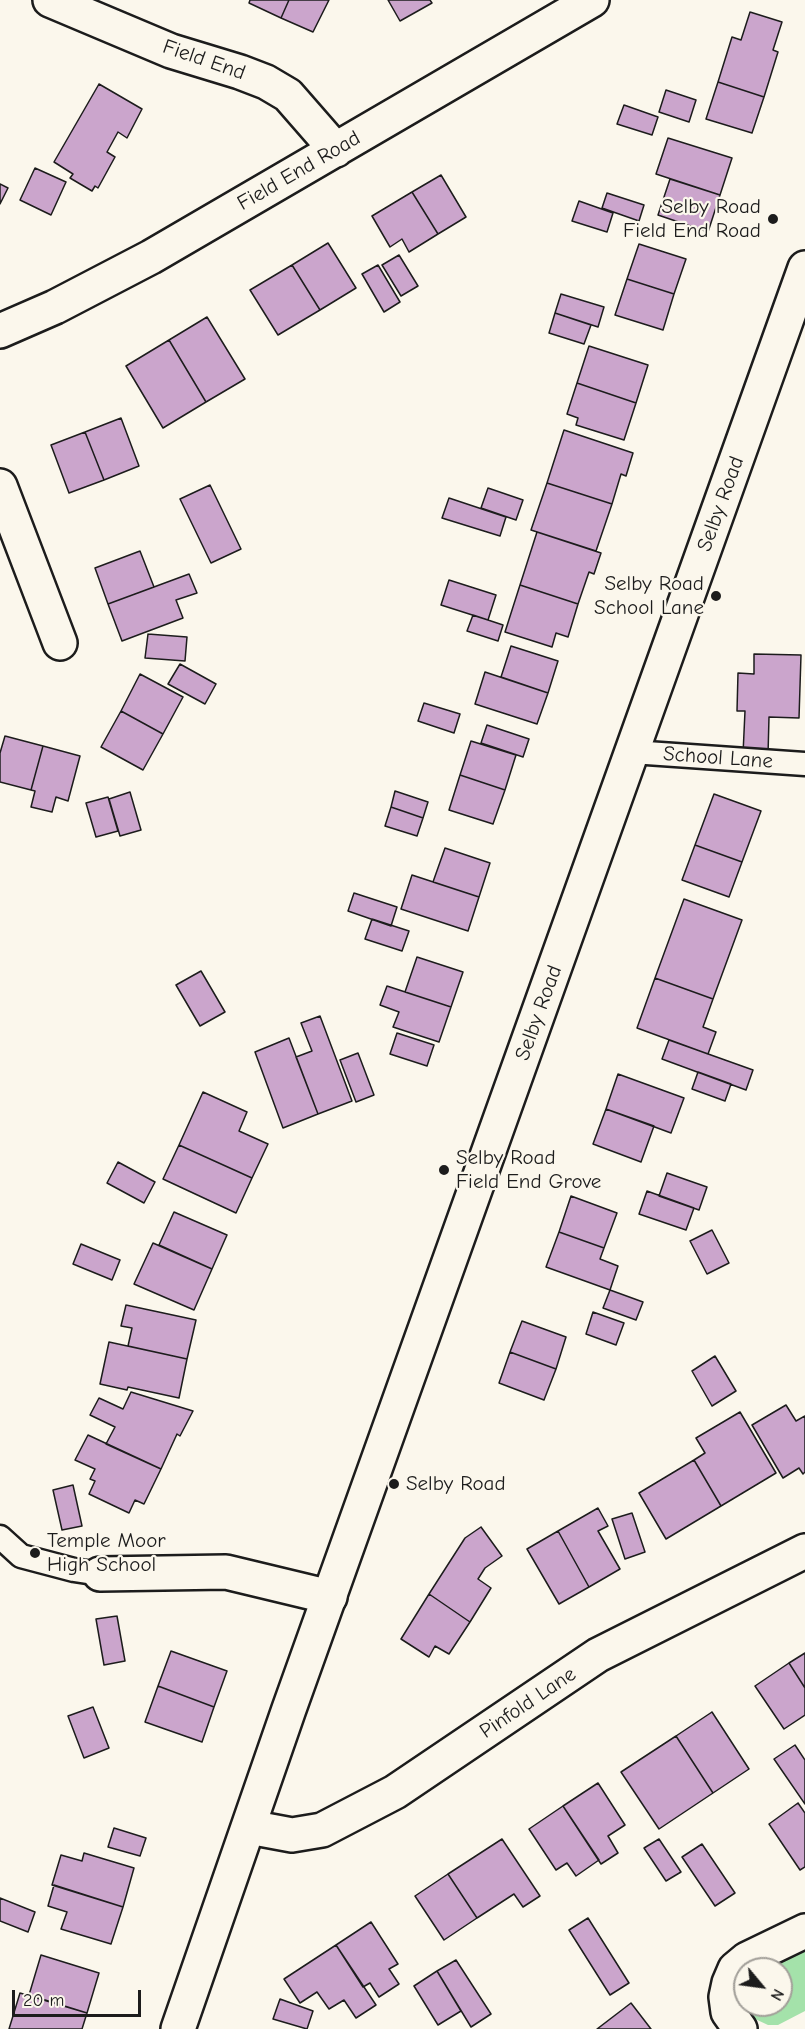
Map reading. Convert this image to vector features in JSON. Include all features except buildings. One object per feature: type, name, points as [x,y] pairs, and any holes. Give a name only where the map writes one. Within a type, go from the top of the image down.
[{"type":"street","name":"Field End","points":[[50,0],[171,51],[266,82],[288,95],[336,150]]},
{"type":"street","name":"Field End Road","points":[[0,331],[55,307],[151,257],[592,0]]},
{"type":"street","name":"Selby Road","points":[[178,2029],[805,268]]},
{"type":"street","points":[[0,486],[60,643]]},
{"type":"street","name":"Pinfold Lane","points":[[249,1827],[292,1835],[322,1830],[395,1792],[598,1655],[805,1551]]},
{"type":"street","points":[[100,1574],[226,1572],[330,1597]]},
{"type":"street","points":[[740,2029],[728,2012],[726,1997],[735,1969],[747,1959],[805,1931]]},
{"type":"lane","name":"School Lane","points":[[632,753],[805,764]]},
{"type":"lane","points":[[0,1537],[21,1556],[74,1570],[100,1574]]},
{"type":"green space","points":[[805,1951],[805,2011],[778,2025],[768,2025],[753,2018],[793,2017],[792,1957]]},
{"type":"place","name":"Selby Road Field End Road","points":[[773,219]]},
{"type":"place","name":"Selby Road School Lane","points":[[716,596]]},
{"type":"place","name":"Selby Road Field End Grove","points":[[444,1170]]},
{"type":"place","name":"Selby Road","points":[[394,1484]]},
{"type":"place","name":"Temple Moor High School","points":[[35,1553]]}]
